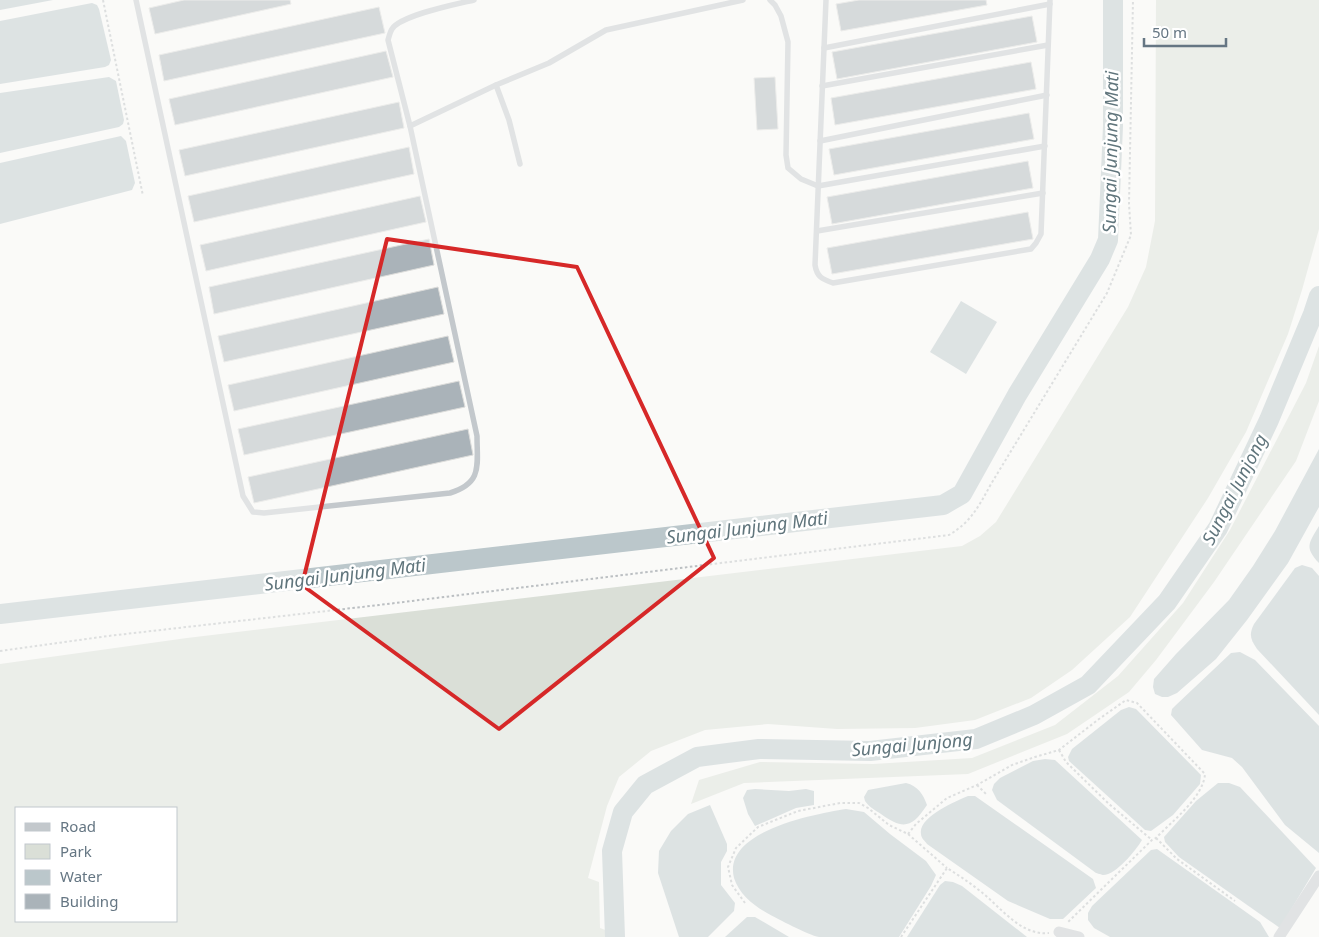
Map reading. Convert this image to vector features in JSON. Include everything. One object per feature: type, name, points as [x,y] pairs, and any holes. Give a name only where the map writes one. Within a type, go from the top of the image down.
[{"type":"street","points":[[1279,937],[1319,876]]},
{"type":"street","points":[[1059,932],[1079,937]]},
{"type":"lane","points":[[136,0],[243,496],[253,512],[264,513],[450,493],[464,489],[472,482],[477,470],[477,436],[410,126],[388,40],[391,29],[400,21],[474,0]]},
{"type":"lane","points":[[410,126],[496,85],[549,63],[606,30],[743,0]]},
{"type":"lane","points":[[770,0],[776,5],[781,16],[788,42],[786,155],[788,168],[800,179],[818,186],[1045,146]]},
{"type":"lane","points":[[824,48],[1050,2],[1041,234],[1036,243],[1031,248],[832,283],[823,280],[817,274],[815,265],[817,231],[818,186],[826,0]]},
{"type":"lane","points":[[822,86],[1048,45]]},
{"type":"lane","points":[[496,85],[509,120],[520,164]]},
{"type":"lane","points":[[820,141],[1047,95]]},
{"type":"lane","points":[[817,231],[1043,193]]},
{"type":"path","points":[[103,0],[143,196]]},
{"type":"path","points":[[0,651],[108,636],[950,535],[963,527],[978,509],[991,484],[1107,293],[1128,245],[1131,235],[1129,204],[1133,0]]},
{"type":"path","points":[[744,903],[732,885],[728,867],[736,848],[758,827],[798,811],[840,803],[859,803],[890,825],[908,834],[947,868],[980,891],[1013,921],[1032,930],[1045,933],[1059,932],[1194,799],[1204,784],[1205,774],[1137,703],[1126,700],[1060,750],[1012,765],[977,785],[947,798],[916,824],[908,834]]},
{"type":"path","points":[[1060,750],[1066,762],[1109,804],[1152,840]]},
{"type":"path","points":[[977,785],[986,794]]},
{"type":"path","points":[[1156,838],[1177,859],[1235,901]]},
{"type":"path","points":[[901,937],[947,868]]},
{"type":"highlighted area","points":[[387,239],[577,267],[714,558],[499,729],[302,585]]},
{"type":"green space","points":[[1156,0],[1319,0],[1319,229],[1288,334],[1246,432],[1208,498],[1130,617],[1072,670],[1031,698],[975,720],[915,728],[837,729],[768,724],[705,730],[651,751],[619,777],[607,806],[588,878],[599,882],[600,928],[608,931],[608,937],[0,937],[0,664],[187,638],[962,546],[980,536],[996,522],[1128,307],[1146,267],[1155,221]]},
{"type":"green space","points":[[1319,346],[1319,401],[1296,461],[1214,582],[1156,660],[1129,692],[1067,734],[968,774],[744,783],[691,804],[699,780],[760,762],[873,764],[972,758],[1055,725],[1118,676],[1183,603],[1230,530],[1306,383]]},
{"type":"water","points":[[0,0],[53,0],[0,10]]},
{"type":"water","points":[[92,3],[97,5],[99,9],[111,60],[109,65],[0,84],[0,21]]},
{"type":"water","points":[[109,77],[116,81],[124,120],[123,124],[119,127],[0,153],[0,93]]},
{"type":"water","points":[[121,136],[126,141],[135,183],[132,190],[0,224],[0,163]]},
{"type":"water","points":[[961,301],[997,322],[966,374],[930,352]]},
{"type":"water","points":[[1319,449],[1319,507],[1288,563],[1216,659],[1177,693],[1168,697],[1155,694],[1153,687],[1154,679],[1229,600],[1253,566],[1275,531]]},
{"type":"water","points":[[1319,526],[1319,563],[1311,553],[1310,545]]},
{"type":"water","points":[[1302,565],[1312,568],[1319,576],[1319,715],[1257,649],[1251,636],[1254,624],[1295,568]]},
{"type":"water","points":[[1240,652],[1255,660],[1319,726],[1319,853],[1285,825],[1242,767],[1232,758],[1202,750],[1171,715],[1172,709],[1231,653]]},
{"type":"water","points":[[1129,707],[1136,709],[1201,775],[1200,784],[1173,815],[1151,831],[1145,830],[1069,761],[1068,757],[1072,749],[1121,710]]},
{"type":"water","points":[[1055,760],[1142,840],[1114,871],[1103,875],[1096,873],[997,800],[992,790],[994,784],[1000,778],[1033,761]]},
{"type":"water","points":[[906,783],[920,791],[927,805],[922,813],[912,822],[907,824],[895,823],[872,808],[865,801],[864,797],[868,790]]},
{"type":"water","points":[[1218,783],[1229,783],[1240,787],[1316,868],[1280,928],[1179,857],[1165,842],[1164,837],[1196,801]]},
{"type":"water","points":[[806,789],[814,791],[814,805],[796,808],[755,826],[748,814],[743,798],[747,790],[789,791]]},
{"type":"water","points":[[968,796],[975,796],[1093,879],[1096,888],[1063,919],[1050,919],[1008,901],[927,844],[921,834],[925,822],[939,810]]},
{"type":"water","points":[[710,805],[727,844],[727,851],[721,862],[721,885],[735,903],[734,911],[708,937],[679,937],[658,873],[659,851],[671,831],[688,814]]},
{"type":"water","points":[[846,809],[864,812],[926,861],[936,875],[899,937],[814,936],[762,910],[747,898],[736,884],[734,862],[742,848],[756,837],[794,821]]},
{"type":"water","points":[[1157,849],[1260,922],[1269,937],[1110,937],[1094,928],[1088,920],[1088,913],[1092,906],[1151,850]]},
{"type":"water","points":[[945,881],[962,886],[1027,937],[907,937],[940,885]]},
{"type":"water","points":[[747,917],[755,917],[789,937],[725,937]]},
{"type":"building","points":[[184,0],[290,0],[291,4],[155,34],[149,8]]},
{"type":"building","points":[[859,0],[986,0],[987,5],[841,31],[836,4]]},
{"type":"building","points":[[379,7],[385,33],[164,81],[159,55]]},
{"type":"building","points":[[1032,16],[1037,42],[837,79],[832,52]]},
{"type":"building","points":[[386,51],[393,77],[175,125],[169,99]]},
{"type":"building","points":[[1031,62],[1036,89],[835,125],[831,98]]},
{"type":"building","points":[[775,77],[778,129],[757,130],[754,78]]},
{"type":"building","points":[[399,102],[404,128],[185,176],[179,150]]},
{"type":"building","points":[[1029,113],[1034,139],[834,175],[829,149]]},
{"type":"building","points":[[409,147],[414,174],[194,222],[188,196]]},
{"type":"building","points":[[1028,161],[1033,188],[832,224],[827,197]]},
{"type":"building","points":[[420,196],[426,222],[206,271],[200,245]]},
{"type":"building","points":[[1028,212],[1033,239],[832,274],[827,248]]},
{"type":"building","points":[[429,239],[434,265],[214,314],[209,287]]},
{"type":"building","points":[[438,287],[444,314],[224,362],[218,336]]},
{"type":"building","points":[[448,336],[454,362],[234,411],[228,385]]},
{"type":"building","points":[[459,381],[465,407],[244,455],[238,429]]},
{"type":"building","points":[[468,429],[473,455],[254,503],[248,477]]},
{"type":"waterway","name":"Sungai Junjung Mati","points":[[0,614],[943,505],[962,494],[1017,395],[1100,259],[1108,240],[1113,126],[1113,0]]},
{"type":"waterway","name":"Sungai Junjong","points":[[615,937],[612,851],[623,812],[645,785],[697,757],[759,749],[870,751],[976,739],[1034,715],[1088,685],[1167,602],[1218,528],[1269,420],[1319,296]]}]
